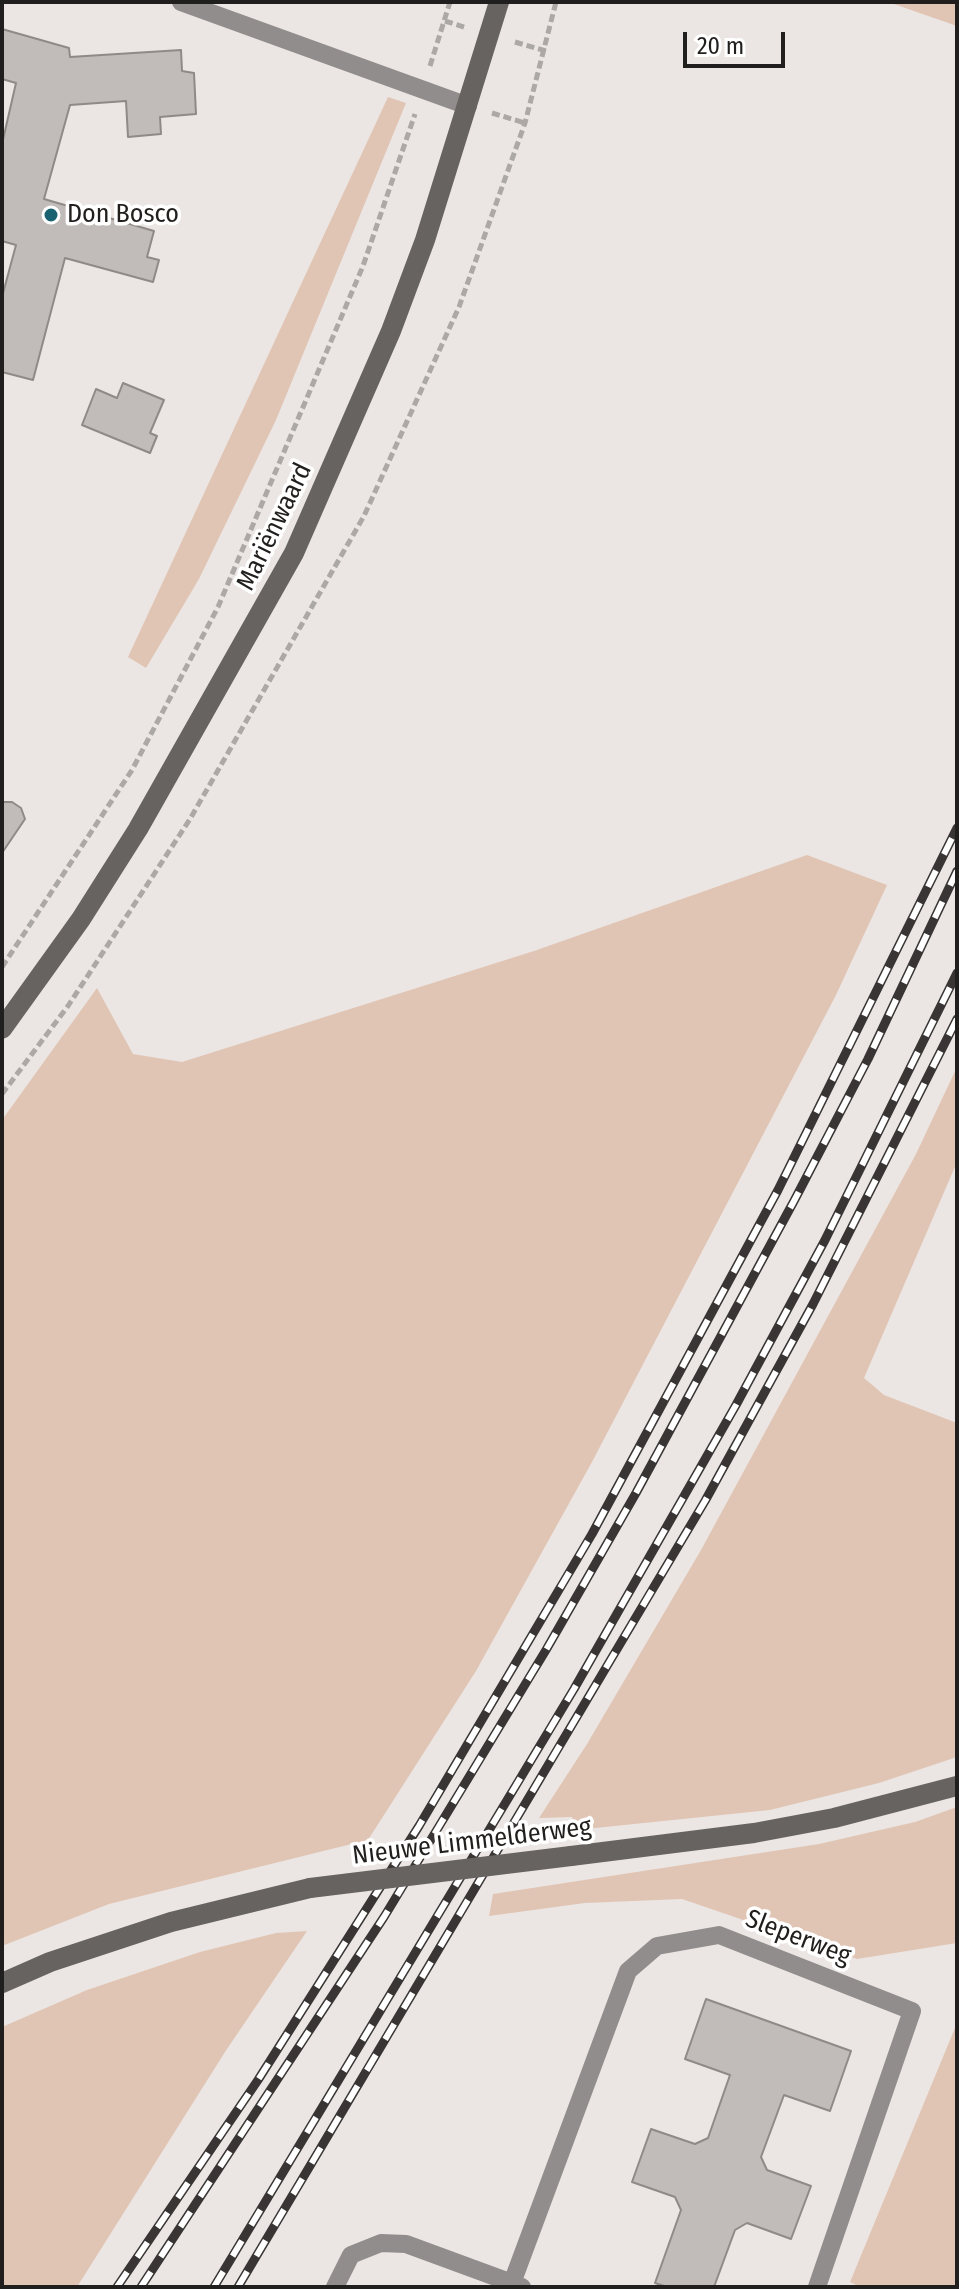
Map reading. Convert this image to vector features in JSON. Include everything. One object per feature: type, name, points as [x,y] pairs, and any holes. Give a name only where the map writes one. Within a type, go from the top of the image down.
[{"type":"street","name":"Mariënwaard","points":[[2,1029],[81,919],[138,829],[294,553],[391,331],[468,106],[499,2]]},
{"type":"street","name":"Nieuwe Limmelderweg","points":[[2,1983],[50,1962],[146,1930],[310,1888],[754,1833],[834,1818],[957,1786]]},
{"type":"lane","points":[[181,2],[468,106]]},
{"type":"lane","name":"Sleperweg","points":[[517,2285],[628,1971],[657,1946],[719,1935],[912,2011],[817,2287]]},
{"type":"lane","points":[[335,2287],[351,2255],[381,2243],[406,2244],[517,2285]]},
{"type":"path","name":"Mariënwaard","points":[[2,967],[132,770],[218,607],[363,266],[450,2]]},
{"type":"path","points":[[468,106],[525,123]]},
{"type":"shaded area","points":[[888,2],[957,2],[957,26]]},
{"type":"shaded area","points":[[388,97],[406,103],[276,420],[199,579],[146,668],[128,657]]},
{"type":"shaded area","points":[[807,855],[887,885],[836,995],[592,1462],[476,1671],[368,1840],[109,1904],[2,1946],[2,1120],[97,988],[133,1054],[182,1062],[534,951]]},
{"type":"shaded area","points":[[957,1067],[957,1162],[864,1378],[884,1395],[957,1423],[957,1757],[879,1783],[770,1810],[576,1830],[572,1817],[539,1818],[587,1744],[701,1550],[916,1154]]},
{"type":"shaded area","points":[[957,1807],[957,1943],[857,1959],[682,1899],[585,1903],[489,1916],[493,1894],[819,1844],[915,1822]]},
{"type":"shaded area","points":[[307,1931],[225,2052],[77,2287],[2,2287],[2,2027],[87,1990],[200,1952],[276,1933]]},
{"type":"shaded area","points":[[957,2023],[957,2287],[860,2287],[850,2282]]},
{"type":"building","name":"Don Bosco","points":[[2,29],[69,48],[70,57],[181,50],[182,71],[194,73],[196,114],[160,117],[161,134],[128,137],[126,101],[70,105],[44,199],[154,231],[147,257],[159,260],[153,282],[65,258],[33,380],[2,372],[2,297],[16,245],[2,241],[2,144],[16,83],[2,79]]},
{"type":"building","points":[[123,383],[164,400],[150,433],[157,436],[150,453],[82,425],[96,389],[117,398]]},
{"type":"building","points":[[2,802],[12,802],[21,808],[25,819],[2,853]]},
{"type":"building","points":[[706,1999],[851,2051],[830,2111],[784,2095],[761,2157],[767,2170],[811,2186],[791,2239],[747,2223],[735,2230],[714,2287],[667,2287],[655,2283],[681,2210],[675,2197],[632,2182],[651,2129],[695,2144],[708,2138],[730,2075],[685,2059]]},
{"type":"railway","points":[[117,2287],[258,2080],[419,1826],[592,1534],[778,1190],[957,828]]},
{"type":"railway","points":[[141,2287],[384,1917],[546,1650],[636,1493],[794,1201],[868,1059],[957,871]]},
{"type":"railway","points":[[214,2287],[574,1689],[736,1405],[825,1240],[957,973]]},
{"type":"railway","points":[[238,2287],[705,1501],[813,1304],[957,1019]]},
{"type":"place","name":"Don Bosco","points":[[51,215]]}]
